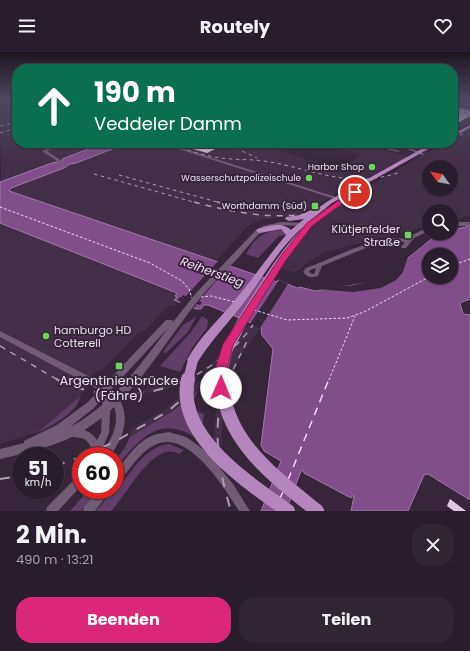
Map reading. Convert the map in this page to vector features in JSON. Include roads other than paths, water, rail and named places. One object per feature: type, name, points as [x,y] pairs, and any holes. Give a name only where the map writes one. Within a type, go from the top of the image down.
[{"type":"main road","points":[[458,133],[470,126]]},
{"type":"main road","points":[[289,219],[304,216],[337,200],[427,148]]},
{"type":"main road","points":[[420,152],[429,148]]},
{"type":"main road","points":[[317,511],[272,474],[254,456],[233,426],[223,400],[221,370],[226,350],[235,332],[265,276],[290,235],[337,200]]},
{"type":"main road","points":[[288,511],[223,461],[202,438],[192,419],[188,400],[188,377],[193,360],[201,347],[265,276],[296,239],[305,224]]},
{"type":"main road","points":[[260,230],[282,227],[288,230],[290,235]]},
{"type":"street","points":[[52,148],[44,151],[61,162]]},
{"type":"street","points":[[178,148],[337,200]]},
{"type":"street","points":[[386,148],[398,151]]},
{"type":"street","points":[[408,148],[420,152]]},
{"type":"street","points":[[289,219],[305,224]]},
{"type":"street","points":[[24,447],[45,443],[69,434],[107,407],[165,340],[187,308],[260,230],[275,224],[305,224]]},
{"type":"street","points":[[458,224],[469,224]]},
{"type":"street","points":[[320,265],[343,254],[387,240],[406,244],[415,235],[422,232]]},
{"type":"street","points":[[24,447],[66,424],[106,392],[169,322]]},
{"type":"street","points":[[0,334],[115,397],[120,406],[120,424],[114,442],[107,447]]},
{"type":"street","points":[[100,447],[105,433],[107,407],[106,392]]},
{"type":"street","points":[[69,434],[86,434],[94,440],[96,447]]},
{"type":"street","points":[[124,470],[147,444],[160,437],[176,437],[188,442],[195,448],[220,475],[245,511]]},
{"type":"street","points":[[0,454],[12,450]]},
{"type":"street","points":[[51,511],[72,489]]},
{"type":"street","points":[[88,511],[98,499]]},
{"type":"water","name":"Reiherstieg","points":[[91,148],[115,148],[70,164],[64,168],[11,188],[9,191],[277,282],[278,280],[297,288],[300,287],[315,291],[373,282],[386,276],[430,240],[458,240],[458,229],[466,227],[470,223],[470,299],[460,303],[463,314],[470,315],[470,500],[428,474],[424,475],[408,511],[351,511],[354,496],[351,498],[304,473],[303,470],[301,471],[286,511],[261,511],[281,461],[264,451],[261,445],[273,349],[262,335],[261,327],[208,305],[204,305],[201,309],[196,309],[174,300],[177,297],[175,296],[177,293],[0,223],[0,182],[52,163],[63,161],[62,159]]},
{"type":"railway","points":[[0,126],[12,124]]},
{"type":"railway","points":[[0,133],[12,129]]},
{"type":"railway","points":[[458,136],[463,134]]},
{"type":"railway","points":[[182,148],[208,156],[226,159],[264,161],[347,179],[381,177],[401,172]]},
{"type":"railway","points":[[238,148],[257,158]]},
{"type":"railway","points":[[94,174],[197,203]]},
{"type":"railway","points":[[119,175],[218,202]]},
{"type":"railway","points":[[347,202],[367,192]]},
{"type":"railway","points":[[194,202],[231,211],[270,216],[310,214],[347,202]]},
{"type":"railway","points":[[187,379],[223,357],[239,342],[253,325]]},
{"type":"railway","points":[[228,380],[247,341]]},
{"type":"railway","points":[[0,346],[57,380]]},
{"type":"railway","points":[[205,380],[226,362]]},
{"type":"railway","points":[[57,380],[89,391],[105,394],[122,394],[156,390],[172,386],[187,379]]},
{"type":"railway","points":[[103,447],[167,412],[206,379]]},
{"type":"railway","points":[[228,379],[222,395],[219,412],[218,445],[226,495],[231,511]]},
{"type":"railway","points":[[64,463],[72,460]]},
{"type":"railway","points":[[0,479],[12,477]]},
{"type":"place","name":"Harbor Shop","points":[[372,167]]},
{"type":"place","name":"Wasserschutzpolizeischule","points":[[309,178]]},
{"type":"place","name":"Worthdamm (Süd)","points":[[315,206]]},
{"type":"place","name":"Klütjenfelder Straße","points":[[408,235]]},
{"type":"place","name":"hamburgo HD Cotterell","points":[[46,336]]},
{"type":"place","name":"Argentinienbrücke (Fähre)","points":[[119,366]]}]
